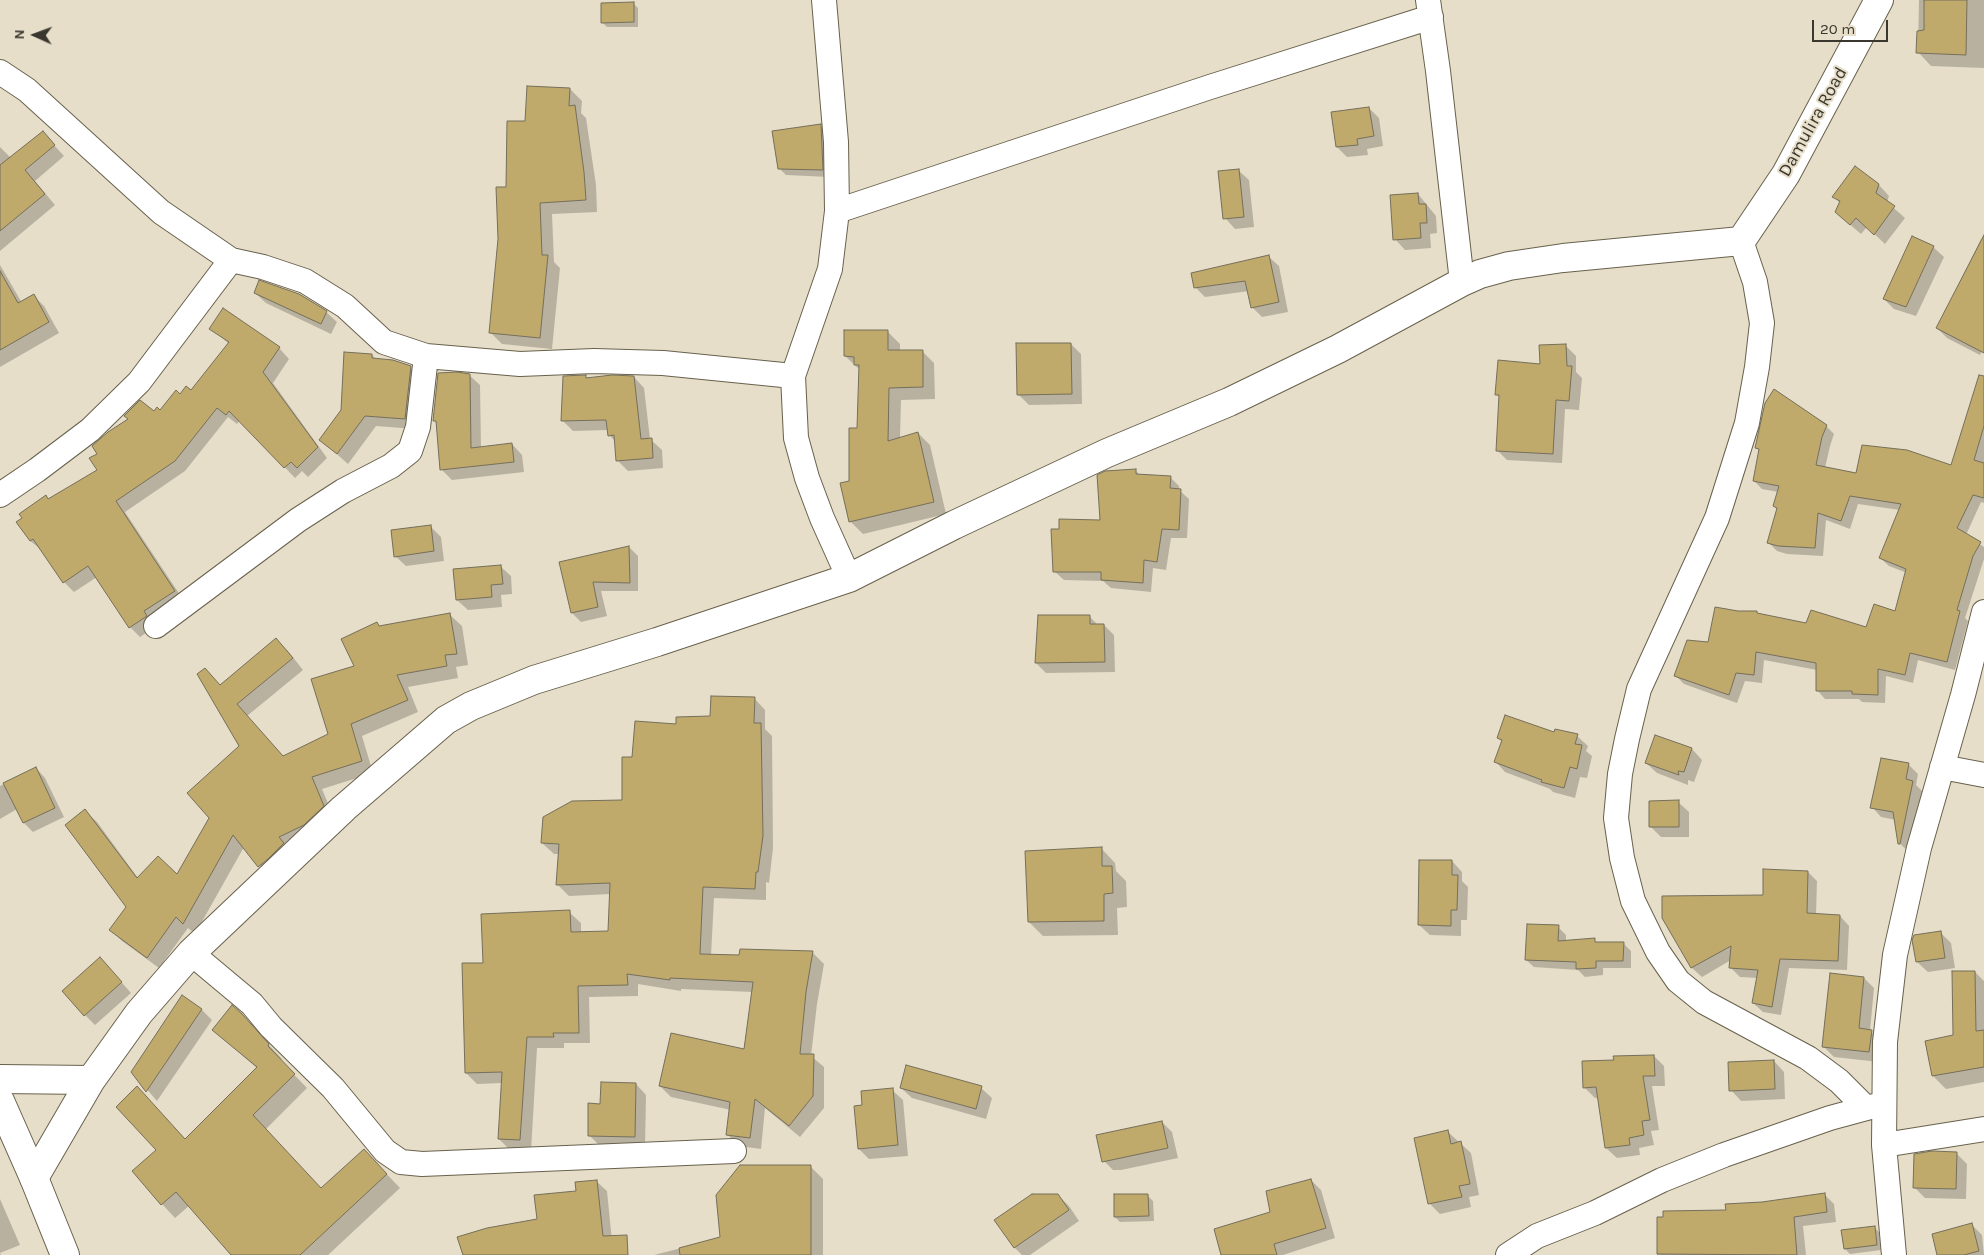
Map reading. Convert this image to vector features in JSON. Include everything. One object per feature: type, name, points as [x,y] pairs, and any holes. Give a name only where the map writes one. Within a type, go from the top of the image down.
[{"type":"street","points":[[824,0],[836,142],[837,211],[830,268],[793,376],[796,438],[807,478],[822,518],[849,578]]},
{"type":"street","name":"Damulira Road","points":[[1741,240],[1786,174],[1879,0]]},
{"type":"street","points":[[837,211],[1210,87],[1429,9],[1462,282]]},
{"type":"street","points":[[0,72],[27,90],[161,212],[231,260],[262,267],[305,281],[345,306],[384,342],[426,356],[520,364],[594,361],[663,363],[793,376]]},
{"type":"street","points":[[34,1178],[92,1080],[139,1013],[190,953],[344,808],[446,720],[471,706],[534,680],[658,642],[849,578],[954,525],[1091,461],[1229,402],[1338,349],[1462,282],[1509,266],[1563,258],[1741,240],[1755,282],[1762,323],[1757,368],[1747,423],[1717,518],[1639,689],[1622,765],[1616,818],[1622,858],[1633,901],[1658,952],[1678,981],[1704,1002],[1808,1058],[1876,1105]]},
{"type":"street","points":[[0,495],[90,430],[139,382],[231,260]]},
{"type":"street","points":[[156,626],[298,520],[344,491],[391,466],[410,451],[418,427],[426,356]]},
{"type":"street","points":[[1894,1255],[1884,1145],[1876,1105],[1895,955],[1920,848],[1984,612]]},
{"type":"street","points":[[1942,767],[1984,775]]},
{"type":"street","points":[[190,953],[252,1004],[271,1027],[333,1088],[385,1151],[401,1162],[422,1164],[734,1152]]},
{"type":"street","points":[[0,1079],[92,1080]]},
{"type":"street","points":[[0,1101],[34,1178],[64,1255]]},
{"type":"street","points":[[1508,1255],[1537,1236],[1595,1213],[1662,1180],[1724,1155],[1821,1121],[1876,1105]]},
{"type":"street","points":[[1884,1145],[1984,1129]]},
{"type":"building","points":[[1924,0],[1967,0],[1966,55],[1916,53],[1917,31],[1924,30]]},
{"type":"building","points":[[634,2],[634,22],[601,23],[601,3]]},
{"type":"building","points":[[527,86],[570,88],[569,106],[575,105],[586,200],[540,203],[542,255],[548,255],[540,338],[489,333],[498,239],[496,187],[506,187],[507,121],[525,121]]},
{"type":"building","points":[[1369,107],[1374,136],[1357,139],[1358,145],[1336,147],[1331,112]]},
{"type":"building","points":[[821,124],[823,170],[778,169],[772,131]]},
{"type":"building","points":[[43,131],[55,145],[25,170],[45,194],[0,231],[0,165]]},
{"type":"building","points":[[1855,166],[1879,184],[1876,193],[1895,206],[1874,235],[1856,218],[1850,225],[1835,212],[1840,201],[1832,197]]},
{"type":"building","points":[[1239,169],[1244,217],[1223,219],[1218,171]]},
{"type":"building","points":[[1418,193],[1419,204],[1426,204],[1427,223],[1420,223],[1421,238],[1393,240],[1390,195]]},
{"type":"building","points":[[1984,235],[1984,353],[1936,328]]},
{"type":"building","points":[[1912,236],[1934,246],[1906,307],[1883,299]]},
{"type":"building","points":[[1269,255],[1279,302],[1251,308],[1245,281],[1194,288],[1191,273]]},
{"type":"building","points":[[0,271],[18,303],[34,294],[49,322],[0,350]]},
{"type":"building","points":[[259,280],[299,294],[327,311],[321,324],[254,293]]},
{"type":"building","points":[[223,308],[280,347],[263,372],[318,447],[297,468],[291,462],[284,468],[229,411],[226,415],[217,408],[175,461],[116,501],[175,591],[144,611],[147,616],[129,628],[88,566],[63,583],[33,539],[30,541],[16,522],[22,518],[19,514],[46,495],[48,499],[97,470],[89,458],[97,454],[92,446],[108,432],[128,419],[124,416],[140,400],[154,411],[157,407],[160,410],[176,390],[180,394],[186,386],[191,390],[229,342],[209,329]]},
{"type":"building","points":[[844,330],[888,330],[888,350],[923,350],[923,387],[889,388],[888,441],[918,432],[934,502],[849,522],[840,483],[849,481],[849,428],[857,428],[859,365],[854,365],[854,357],[844,356]]},
{"type":"building","points":[[1016,343],[1071,343],[1072,394],[1017,395]]},
{"type":"building","points":[[1566,344],[1567,366],[1572,366],[1569,401],[1556,400],[1553,454],[1496,451],[1499,395],[1495,395],[1498,360],[1540,364],[1539,345]]},
{"type":"building","points":[[344,352],[372,354],[372,358],[393,360],[411,366],[405,419],[365,416],[337,454],[319,440],[341,410]]},
{"type":"building","points":[[457,372],[470,374],[471,448],[512,443],[514,462],[440,470],[436,421],[433,421],[438,373]]},
{"type":"building","points":[[586,375],[586,378],[612,375],[634,376],[641,439],[652,438],[653,458],[616,461],[614,435],[608,436],[606,420],[561,421],[563,376]]},
{"type":"building","points":[[1979,375],[1984,376],[1984,426],[1974,460],[1984,463],[1984,498],[1973,495],[1957,528],[1981,542],[1973,556],[1957,610],[1960,611],[1947,662],[1910,653],[1905,675],[1878,669],[1878,695],[1852,694],[1852,691],[1816,691],[1816,663],[1756,652],[1754,675],[1736,673],[1729,695],[1674,676],[1687,640],[1708,642],[1715,607],[1738,611],[1757,611],[1757,613],[1806,623],[1811,610],[1866,627],[1874,604],[1895,611],[1906,569],[1879,558],[1901,504],[1850,496],[1841,521],[1818,513],[1815,548],[1778,546],[1767,543],[1777,508],[1773,506],[1779,486],[1753,481],[1759,449],[1755,448],[1765,403],[1774,389],[1827,425],[1822,437],[1816,465],[1856,473],[1862,445],[1907,450],[1951,465]]},
{"type":"building","points":[[1136,469],[1136,474],[1171,476],[1170,488],[1181,489],[1179,530],[1162,529],[1157,562],[1144,560],[1143,583],[1101,580],[1101,572],[1053,572],[1051,529],[1059,529],[1059,519],[1100,520],[1097,475],[1105,471]]},
{"type":"building","points":[[431,525],[434,551],[394,557],[391,530]]},
{"type":"building","points":[[629,546],[630,583],[593,582],[598,607],[571,613],[559,562]]},
{"type":"building","points":[[501,565],[503,584],[491,585],[492,597],[456,600],[453,569]]},
{"type":"building","points":[[450,613],[457,654],[445,655],[447,666],[397,675],[408,700],[351,724],[362,761],[312,777],[324,806],[304,825],[279,837],[284,843],[268,859],[258,867],[233,835],[183,924],[176,917],[147,958],[109,930],[126,907],[65,825],[85,809],[137,878],[158,856],[177,874],[209,818],[187,793],[239,746],[197,674],[205,668],[220,685],[276,638],[293,658],[237,704],[283,756],[328,734],[311,679],[354,666],[341,639],[377,622],[379,626]]},
{"type":"building","points":[[1038,615],[1090,615],[1090,624],[1104,624],[1105,662],[1035,663]]},
{"type":"building","points":[[711,696],[755,697],[754,723],[761,723],[763,836],[758,872],[756,872],[755,889],[703,887],[700,954],[739,955],[740,949],[813,951],[806,992],[800,1054],[814,1054],[813,1096],[789,1126],[755,1099],[750,1138],[726,1135],[730,1102],[659,1086],[671,1033],[744,1049],[753,982],[670,978],[670,980],[627,974],[628,985],[578,986],[579,1033],[553,1033],[554,1037],[527,1037],[520,1140],[498,1139],[502,1072],[465,1073],[462,963],[483,963],[481,914],[570,910],[571,932],[608,931],[610,883],[556,885],[559,844],[541,843],[543,817],[572,801],[622,800],[622,757],[632,757],[635,721],[676,724],[676,717],[710,716]]},
{"type":"building","points":[[1505,715],[1554,732],[1555,729],[1578,734],[1575,744],[1582,745],[1577,769],[1570,767],[1564,788],[1541,782],[1542,780],[1494,762],[1502,740],[1497,738]]},
{"type":"building","points":[[1655,735],[1692,748],[1684,772],[1678,771],[1679,775],[1645,763]]},
{"type":"building","points":[[1881,758],[1909,763],[1906,779],[1913,781],[1900,844],[1898,844],[1893,812],[1870,808]]},
{"type":"building","points":[[36,767],[55,808],[23,823],[3,783]]},
{"type":"building","points":[[1679,800],[1679,827],[1649,827],[1649,801]]},
{"type":"building","points":[[1102,847],[1102,866],[1112,866],[1113,893],[1104,894],[1104,921],[1028,922],[1025,851]]},
{"type":"building","points":[[1419,860],[1452,860],[1452,875],[1458,875],[1457,910],[1451,910],[1451,926],[1418,925]]},
{"type":"building","points":[[1763,869],[1808,871],[1807,913],[1840,915],[1838,961],[1780,959],[1772,1007],[1752,1003],[1758,970],[1729,968],[1731,946],[1691,968],[1662,918],[1662,896],[1763,895]]},
{"type":"building","points":[[1527,924],[1559,925],[1558,941],[1595,938],[1595,942],[1624,942],[1623,961],[1596,961],[1596,968],[1576,969],[1576,962],[1525,960]]},
{"type":"building","points":[[1941,931],[1945,958],[1916,962],[1912,940],[1914,935]]},
{"type":"building","points":[[100,957],[122,982],[84,1016],[62,991]]},
{"type":"building","points":[[1952,971],[1975,971],[1976,1031],[1984,1030],[1984,1067],[1932,1076],[1925,1041],[1953,1035]]},
{"type":"building","points":[[1830,973],[1864,977],[1859,1028],[1872,1030],[1869,1052],[1822,1047]]},
{"type":"building","points":[[182,995],[202,1009],[146,1092],[131,1072]]},
{"type":"building","points":[[232,1005],[295,1074],[253,1115],[321,1188],[364,1149],[387,1174],[300,1255],[231,1255],[176,1192],[161,1205],[132,1171],[156,1150],[116,1107],[137,1086],[185,1139],[257,1067],[212,1030]]},
{"type":"building","points":[[1654,1055],[1655,1076],[1643,1076],[1650,1120],[1642,1121],[1644,1135],[1629,1138],[1630,1145],[1605,1148],[1596,1087],[1583,1088],[1582,1061],[1614,1060],[1613,1056]]},
{"type":"building","points":[[1774,1060],[1775,1089],[1729,1091],[1728,1062]]},
{"type":"building","points":[[906,1065],[982,1086],[976,1109],[900,1088]]},
{"type":"building","points":[[601,1082],[636,1083],[635,1137],[588,1136],[588,1103],[600,1104]]},
{"type":"building","points":[[893,1088],[898,1145],[858,1149],[854,1106],[862,1105],[861,1091]]},
{"type":"building","points":[[1162,1121],[1168,1148],[1102,1162],[1096,1135]]},
{"type":"building","points":[[1448,1130],[1451,1144],[1461,1141],[1470,1184],[1459,1186],[1462,1197],[1428,1204],[1414,1138]]},
{"type":"building","points":[[1932,1151],[1957,1152],[1956,1189],[1913,1188],[1914,1154]]},
{"type":"building","points":[[740,1165],[811,1165],[811,1255],[680,1255],[679,1248],[720,1237],[716,1195]]},
{"type":"building","points":[[1311,1179],[1326,1228],[1274,1244],[1277,1255],[1221,1255],[1214,1229],[1270,1212],[1266,1191]]},
{"type":"building","points":[[597,1180],[603,1236],[627,1235],[628,1255],[463,1255],[457,1237],[487,1228],[537,1219],[534,1195],[576,1191],[575,1182]]},
{"type":"building","points":[[1825,1193],[1827,1212],[1794,1217],[1797,1255],[1657,1254],[1657,1217],[1663,1217],[1663,1211],[1726,1210],[1725,1204],[1762,1202]]},
{"type":"building","points":[[1032,1194],[1058,1194],[1069,1210],[1014,1248],[994,1220]]},
{"type":"building","points":[[1114,1194],[1148,1194],[1149,1216],[1114,1217]]},
{"type":"building","points":[[1972,1223],[1979,1251],[1964,1255],[1937,1255],[1932,1234]]},
{"type":"building","points":[[1875,1226],[1877,1245],[1844,1249],[1841,1230]]}]
